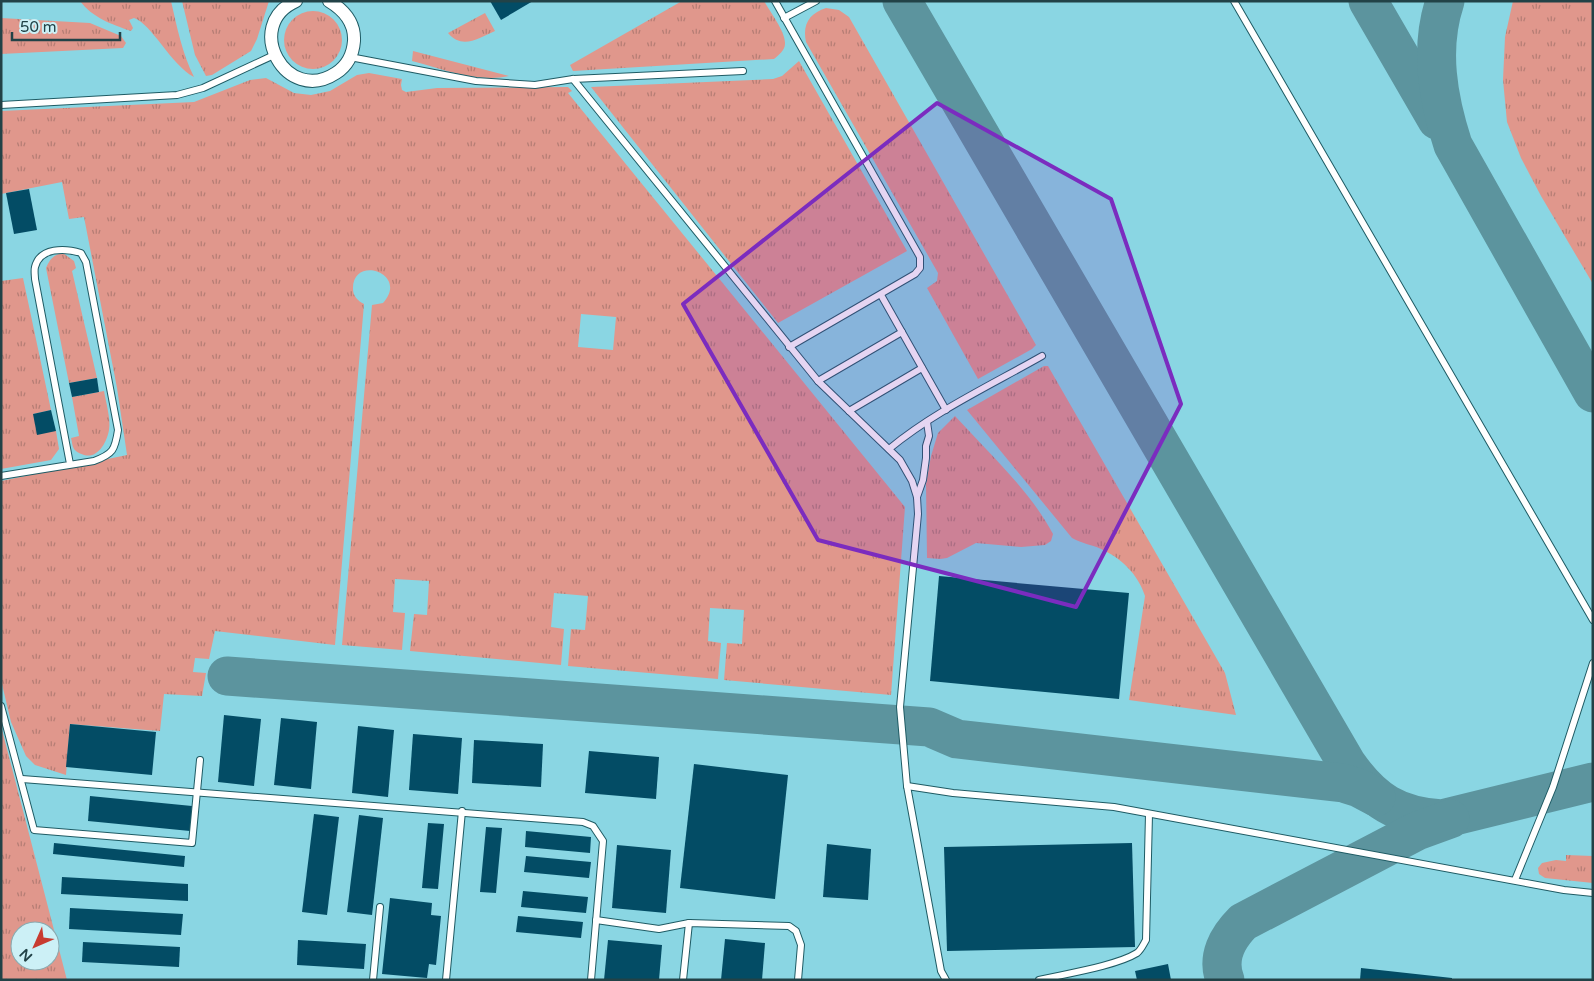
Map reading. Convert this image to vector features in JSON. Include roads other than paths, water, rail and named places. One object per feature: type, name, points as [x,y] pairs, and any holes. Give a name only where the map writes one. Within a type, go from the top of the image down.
[{"type":"street","points":[[293,2],[279,14],[272,30],[274,56],[285,71],[302,80],[312,81],[330,77],[345,65],[353,48],[353,29],[344,12],[329,1]]},
{"type":"lane","points":[[775,1],[920,257],[920,268],[915,274],[789,346]]},
{"type":"lane","points":[[784,18],[816,1]]},
{"type":"lane","points":[[1234,1],[1593,620]]},
{"type":"lane","points":[[1,105],[183,94],[203,88],[274,56]]},
{"type":"lane","points":[[350,57],[476,81],[535,85],[573,79],[743,71]]},
{"type":"lane","points":[[573,79],[818,381],[889,449],[905,469],[918,497]]},
{"type":"lane","points":[[1,476],[94,461],[105,457],[113,451],[118,430],[86,262],[80,253],[68,249],[50,251],[39,258],[35,267],[35,280],[70,464]]},
{"type":"lane","points":[[881,295],[946,410]]},
{"type":"lane","points":[[818,381],[902,332]]},
{"type":"lane","points":[[889,449],[907,434],[926,422],[1042,356]]},
{"type":"lane","points":[[849,411],[922,368]]},
{"type":"lane","points":[[926,422],[928,436],[926,458],[918,497],[900,707],[907,786],[940,971],[946,980]]},
{"type":"lane","points":[[1515,880],[1553,787],[1593,663]]},
{"type":"lane","points":[[1,706],[22,779],[34,830],[192,843],[200,760]]},
{"type":"lane","points":[[22,779],[583,822],[593,826],[603,841],[590,980]]},
{"type":"lane","points":[[907,786],[1000,798],[1114,807],[1564,890],[1593,893]]},
{"type":"lane","points":[[446,980],[462,812]]},
{"type":"lane","points":[[1039,980],[1121,960],[1138,952],[1146,940],[1149,814]]},
{"type":"lane","points":[[373,980],[380,907]]},
{"type":"lane","points":[[596,920],[659,929],[689,923],[789,926],[796,931],[801,945],[798,980]]},
{"type":"lane","points":[[683,980],[689,923]]}]
